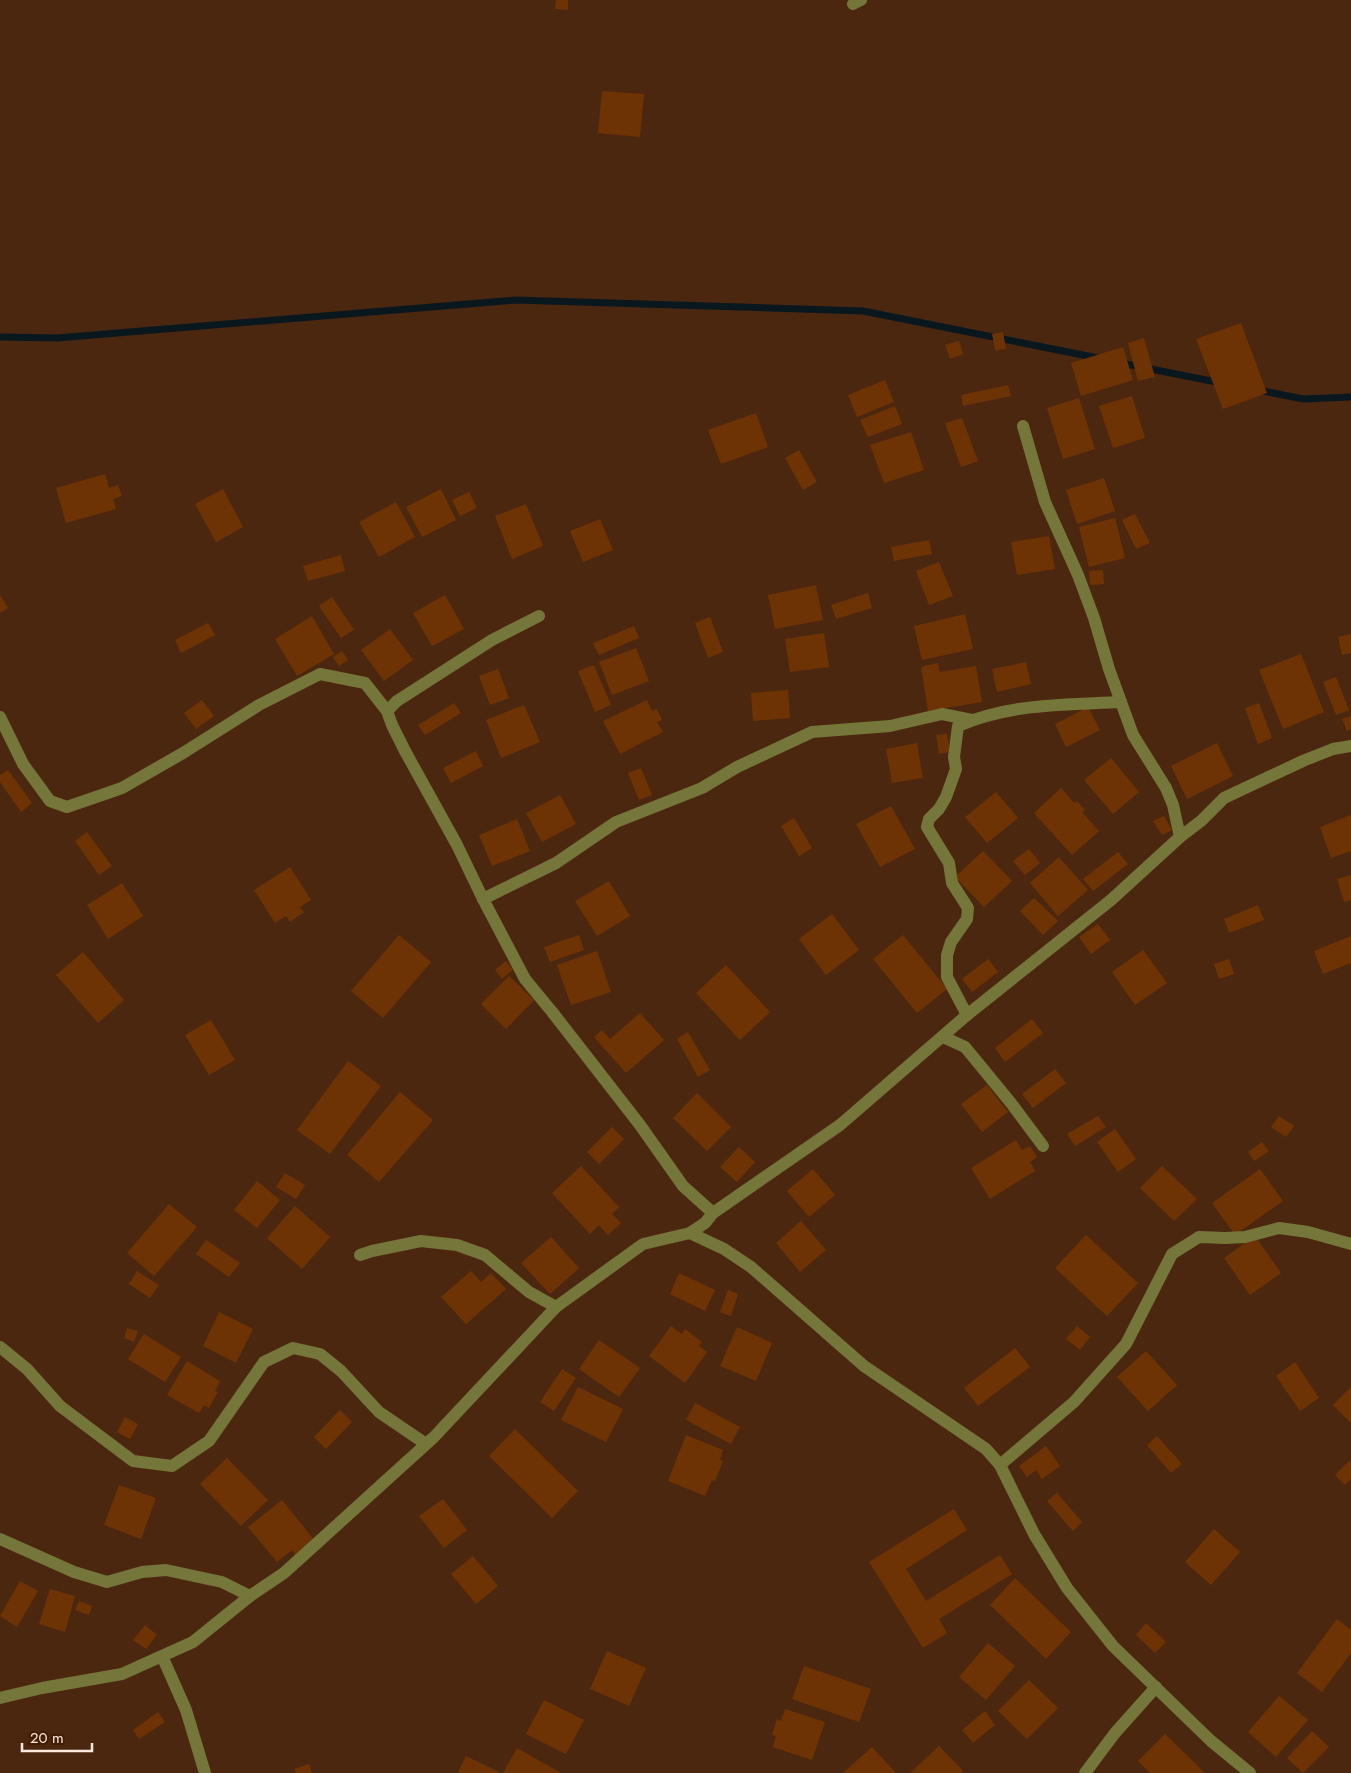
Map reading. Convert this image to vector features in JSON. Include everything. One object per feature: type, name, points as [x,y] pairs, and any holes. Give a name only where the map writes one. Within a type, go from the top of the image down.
[{"type":"street","points":[[1023,426],[1045,502],[1078,575],[1133,735],[1170,796],[1180,837]]},
{"type":"street","points":[[387,711],[397,701],[492,640],[538,616]]},
{"type":"street","points":[[0,717],[22,764],[44,794],[50,801],[67,806],[122,788],[183,753],[259,705],[320,674],[364,683],[387,711],[405,751],[457,845],[482,899],[526,979],[640,1125],[684,1186],[713,1214]]},
{"type":"street","points":[[967,1015],[947,977],[947,955],[951,942],[967,919],[968,908],[952,883],[948,863],[927,827],[929,819],[939,809],[946,797],[956,769],[954,757],[958,726],[972,720],[1020,707],[1121,702]]},
{"type":"street","points":[[482,899],[556,863],[616,822],[702,788],[737,767],[812,732],[890,726],[942,714],[972,720]]},
{"type":"street","points":[[0,1698],[42,1688],[122,1674],[193,1642],[250,1596],[284,1573],[426,1444],[556,1307],[642,1244],[690,1233],[706,1224],[713,1214],[840,1125],[967,1015],[1111,900],[1180,837],[1201,821],[1224,798],[1305,760],[1333,749],[1351,746]]},
{"type":"street","points":[[943,1037],[965,1047],[1043,1146]]},
{"type":"street","points":[[1000,1465],[1074,1402],[1126,1344],[1172,1254],[1199,1237],[1245,1237],[1279,1228],[1308,1232],[1351,1244]]},
{"type":"street","points":[[690,1233],[724,1249],[751,1267],[864,1366],[986,1449],[1000,1465],[1034,1534],[1067,1588],[1113,1646],[1211,1741],[1250,1773]]},
{"type":"street","points":[[360,1255],[421,1241],[457,1245],[485,1255],[529,1292],[556,1307]]},
{"type":"street","points":[[0,1347],[27,1369],[60,1406],[133,1461],[172,1466],[209,1441],[264,1362],[293,1348],[320,1354],[341,1371],[379,1412],[426,1444]]},
{"type":"street","points":[[0,1539],[74,1572],[107,1582],[142,1572],[166,1570],[222,1582],[250,1596]]},
{"type":"street","points":[[162,1656],[186,1710],[205,1773]]},
{"type":"street","points":[[1085,1773],[1115,1733],[1156,1687]]},
{"type":"building","points":[[556,0],[568,0],[568,10],[555,9]]},
{"type":"building","points":[[602,91],[644,94],[640,137],[598,133]]},
{"type":"building","points":[[1241,323],[1267,393],[1223,409],[1196,339]]},
{"type":"building","points":[[1003,332],[1006,349],[995,350],[992,334]]},
{"type":"building","points":[[1144,338],[1155,377],[1138,381],[1128,343]]},
{"type":"building","points":[[959,341],[963,354],[950,359],[945,345]]},
{"type":"building","points":[[1123,347],[1133,380],[1081,396],[1071,363]]},
{"type":"building","points":[[885,380],[894,402],[857,417],[848,395]]},
{"type":"building","points":[[1008,385],[1011,396],[963,406],[961,395]]},
{"type":"building","points":[[1132,396],[1145,438],[1113,448],[1099,406]]},
{"type":"building","points":[[1079,398],[1095,449],[1063,459],[1047,408]]},
{"type":"building","points":[[895,406],[902,424],[868,437],[860,420]]},
{"type":"building","points":[[756,413],[768,447],[721,464],[708,430]]},
{"type":"building","points":[[962,418],[978,461],[961,467],[945,423]]},
{"type":"building","points":[[911,432],[924,470],[884,483],[870,445]]},
{"type":"building","points":[[799,450],[817,482],[803,490],[785,458]]},
{"type":"building","points":[[105,474],[109,488],[118,485],[122,496],[113,499],[116,509],[66,523],[56,488]]},
{"type":"building","points":[[1104,478],[1115,511],[1077,524],[1066,490]]},
{"type":"building","points":[[223,489],[243,527],[216,542],[195,504]]},
{"type":"building","points":[[441,489],[456,520],[422,537],[406,507]]},
{"type":"building","points":[[469,492],[477,508],[460,516],[452,500]]},
{"type":"building","points":[[396,502],[415,537],[379,557],[359,522]]},
{"type":"building","points":[[526,504],[543,546],[512,559],[495,516]]},
{"type":"building","points":[[1135,514],[1150,543],[1136,549],[1122,520]]},
{"type":"building","points":[[1115,518],[1125,558],[1089,567],[1079,527]]},
{"type":"building","points":[[600,519],[613,550],[583,562],[570,531]]},
{"type":"building","points":[[1049,536],[1055,569],[1017,575],[1011,542]]},
{"type":"building","points":[[929,540],[932,554],[894,561],[891,547]]},
{"type":"building","points":[[341,555],[345,571],[308,581],[303,566]]},
{"type":"building","points":[[939,562],[953,596],[929,605],[916,571]]},
{"type":"building","points":[[1103,570],[1104,584],[1090,585],[1089,571]]},
{"type":"building","points":[[816,585],[823,620],[775,629],[768,595]]},
{"type":"building","points":[[868,593],[872,608],[836,619],[831,605]]},
{"type":"building","points":[[0,595],[8,608],[0,613]]},
{"type":"building","points":[[445,595],[464,629],[432,646],[413,613]]},
{"type":"building","points":[[332,597],[354,630],[341,638],[319,606]]},
{"type":"building","points":[[965,614],[973,649],[922,660],[914,626]]},
{"type":"building","points":[[312,616],[334,654],[297,676],[275,639]]},
{"type":"building","points":[[710,617],[723,652],[708,658],[695,623]]},
{"type":"building","points":[[208,623],[215,635],[181,653],[175,640]]},
{"type":"building","points":[[634,626],[639,638],[599,655],[593,643]]},
{"type":"building","points":[[390,629],[413,660],[384,681],[361,650]]},
{"type":"building","points":[[824,633],[829,667],[790,672],[785,639]]},
{"type":"building","points":[[1351,634],[1351,653],[1342,655],[1338,637]]},
{"type":"building","points":[[636,648],[649,681],[612,695],[599,662]]},
{"type":"building","points":[[342,651],[348,660],[339,666],[333,657]]},
{"type":"building","points":[[1301,654],[1324,712],[1283,729],[1259,670]]},
{"type":"building","points":[[1026,662],[1031,684],[997,692],[992,669]]},
{"type":"building","points":[[938,663],[940,672],[976,666],[982,702],[928,711],[921,667]]},
{"type":"building","points":[[594,665],[611,705],[595,712],[578,671]]},
{"type":"building","points":[[498,669],[509,698],[490,705],[479,676]]},
{"type":"building","points":[[1336,677],[1349,710],[1336,715],[1323,682]]},
{"type":"building","points":[[788,690],[790,718],[753,721],[751,693]]},
{"type":"building","points":[[202,700],[214,716],[196,729],[184,713]]},
{"type":"building","points":[[647,700],[652,711],[657,709],[662,720],[657,722],[663,732],[620,754],[603,721]]},
{"type":"building","points":[[454,703],[461,713],[425,735],[418,725]]},
{"type":"building","points":[[1259,703],[1272,738],[1258,744],[1245,708]]},
{"type":"building","points":[[524,705],[540,742],[501,758],[486,720]]},
{"type":"building","points":[[1088,707],[1100,730],[1066,747],[1055,724]]},
{"type":"building","points":[[1351,716],[1351,729],[1347,731],[1342,719]]},
{"type":"building","points":[[947,734],[950,752],[939,754],[936,735]]},
{"type":"building","points":[[917,743],[923,778],[892,783],[886,749]]},
{"type":"building","points":[[1217,743],[1233,776],[1187,799],[1171,766]]},
{"type":"building","points":[[476,751],[483,766],[451,783],[443,768]]},
{"type":"building","points":[[1111,758],[1139,792],[1113,814],[1084,780]]},
{"type":"building","points":[[641,768],[652,795],[639,800],[628,773]]},
{"type":"building","points":[[8,770],[32,803],[21,812],[0,782],[0,775]]},
{"type":"building","points":[[1061,788],[1074,803],[1077,801],[1085,810],[1082,812],[1099,831],[1072,855],[1034,813]]},
{"type":"building","points":[[996,792],[1018,818],[987,843],[965,817]]},
{"type":"building","points":[[560,795],[576,824],[542,842],[526,813]]},
{"type":"building","points":[[891,806],[915,849],[880,867],[856,824]]},
{"type":"building","points":[[1351,815],[1351,851],[1331,858],[1320,827]]},
{"type":"building","points":[[1164,816],[1172,830],[1162,835],[1153,821]]},
{"type":"building","points":[[794,818],[812,848],[799,856],[781,826]]},
{"type":"building","points":[[517,819],[530,851],[492,866],[479,835]]},
{"type":"building","points":[[87,832],[112,866],[99,875],[75,841]]},
{"type":"building","points":[[1029,849],[1040,863],[1025,875],[1013,861]]},
{"type":"building","points":[[983,851],[1012,881],[984,907],[955,877]]},
{"type":"building","points":[[1118,852],[1128,864],[1093,891],[1083,879]]},
{"type":"building","points":[[1059,857],[1088,890],[1058,916],[1030,883]]},
{"type":"building","points":[[290,867],[311,900],[300,907],[304,912],[290,922],[286,916],[275,923],[254,890]]},
{"type":"building","points":[[1351,875],[1351,900],[1344,902],[1337,879]]},
{"type":"building","points":[[609,881],[630,916],[597,936],[575,901]]},
{"type":"building","points":[[122,883],[143,916],[108,939],[87,905]]},
{"type":"building","points":[[1034,898],[1058,921],[1043,935],[1020,911]]},
{"type":"building","points":[[1258,905],[1264,920],[1229,933],[1224,919]]},
{"type":"building","points":[[832,914],[859,950],[826,975],[799,939]]},
{"type":"building","points":[[1098,924],[1110,940],[1091,954],[1079,937]]},
{"type":"building","points":[[399,935],[431,962],[383,1018],[351,991]]},
{"type":"building","points":[[579,935],[584,950],[550,962],[544,947]]},
{"type":"building","points":[[903,935],[947,989],[917,1013],[873,959]]},
{"type":"building","points":[[1351,936],[1351,963],[1323,974],[1314,951]]},
{"type":"building","points":[[1143,950],[1167,983],[1135,1005],[1112,972]]},
{"type":"building","points":[[597,951],[611,992],[571,1005],[557,965]]},
{"type":"building","points":[[83,952],[124,1000],[98,1023],[56,975]]},
{"type":"building","points":[[988,959],[998,972],[972,992],[962,979]]},
{"type":"building","points":[[1229,959],[1234,974],[1219,979],[1214,964]]},
{"type":"building","points":[[506,961],[513,969],[502,979],[495,970]]},
{"type":"building","points":[[726,965],[770,1012],[740,1040],[696,993]]},
{"type":"building","points":[[509,976],[534,1000],[506,1029],[481,1004]]},
{"type":"building","points":[[640,1013],[664,1040],[626,1073],[594,1037],[602,1030],[610,1039]]},
{"type":"building","points":[[1032,1019],[1043,1033],[1005,1062],[995,1048]]},
{"type":"building","points":[[211,1020],[235,1060],[209,1075],[185,1035]]},
{"type":"building","points":[[688,1032],[710,1070],[698,1077],[677,1039]]},
{"type":"building","points":[[348,1061],[381,1086],[330,1154],[297,1130]]},
{"type":"building","points":[[1055,1069],[1066,1083],[1033,1108],[1022,1094]]},
{"type":"building","points":[[987,1085],[1008,1112],[982,1132],[961,1104]]},
{"type":"building","points":[[400,1092],[433,1120],[379,1182],[347,1155]]},
{"type":"building","points":[[697,1093],[731,1127],[707,1151],[673,1118]]},
{"type":"building","points":[[1098,1116],[1106,1127],[1075,1146],[1067,1134]]},
{"type":"building","points":[[1279,1116],[1294,1126],[1286,1137],[1271,1127]]},
{"type":"building","points":[[612,1127],[624,1139],[599,1164],[587,1152]]},
{"type":"building","points":[[1115,1129],[1136,1159],[1118,1172],[1097,1142]]},
{"type":"building","points":[[1016,1140],[1022,1150],[1030,1146],[1037,1157],[1030,1162],[1035,1171],[990,1199],[971,1168]]},
{"type":"building","points":[[1262,1142],[1269,1151],[1254,1161],[1248,1152]]},
{"type":"building","points":[[739,1147],[755,1162],[737,1182],[720,1167]]},
{"type":"building","points":[[581,1166],[619,1207],[612,1214],[621,1223],[608,1235],[599,1225],[590,1234],[552,1193]]},
{"type":"building","points":[[1162,1166],[1197,1199],[1174,1221],[1140,1188]]},
{"type":"building","points":[[813,1169],[835,1195],[809,1217],[787,1191]]},
{"type":"building","points":[[1260,1169],[1283,1201],[1235,1235],[1212,1203]]},
{"type":"building","points":[[285,1173],[305,1185],[296,1199],[276,1187]]},
{"type":"building","points":[[257,1181],[280,1200],[257,1228],[234,1210]]},
{"type":"building","points":[[169,1204],[197,1227],[154,1276],[127,1253]]},
{"type":"building","points":[[295,1206],[330,1237],[302,1269],[267,1238]]},
{"type":"building","points":[[801,1221],[826,1250],[800,1272],[776,1243]]},
{"type":"building","points":[[1086,1235],[1138,1283],[1107,1316],[1055,1268]]},
{"type":"building","points":[[1255,1236],[1281,1273],[1250,1295],[1224,1258]]},
{"type":"building","points":[[551,1237],[579,1268],[550,1294],[521,1263]]},
{"type":"building","points":[[206,1240],[240,1263],[229,1277],[196,1254]]},
{"type":"building","points":[[137,1271],[159,1285],[150,1298],[129,1284]]},
{"type":"building","points":[[471,1271],[481,1282],[491,1273],[506,1289],[466,1324],[441,1297]]},
{"type":"building","points":[[679,1273],[715,1290],[705,1311],[670,1294]]},
{"type":"building","points":[[728,1290],[738,1294],[731,1316],[720,1312]]},
{"type":"building","points":[[219,1312],[253,1329],[236,1363],[203,1346]]},
{"type":"building","points":[[671,1326],[682,1334],[685,1329],[702,1342],[699,1346],[707,1352],[685,1383],[649,1356]]},
{"type":"building","points":[[1077,1326],[1090,1337],[1080,1350],[1066,1339]]},
{"type":"building","points":[[737,1327],[772,1343],[756,1381],[720,1366]]},
{"type":"building","points":[[127,1328],[138,1331],[134,1342],[124,1338]]},
{"type":"building","points":[[144,1334],[181,1357],[165,1382],[128,1359]]},
{"type":"building","points":[[599,1340],[640,1368],[619,1397],[579,1369]]},
{"type":"building","points":[[1015,1348],[1030,1367],[978,1406],[964,1388]]},
{"type":"building","points":[[1146,1351],[1177,1385],[1148,1411],[1117,1377]]},
{"type":"building","points":[[187,1361],[220,1381],[215,1391],[218,1392],[209,1408],[204,1405],[199,1413],[167,1395]]},
{"type":"building","points":[[1295,1362],[1319,1398],[1300,1411],[1276,1376]]},
{"type":"building","points":[[562,1369],[576,1378],[554,1411],[540,1402]]},
{"type":"building","points":[[578,1387],[623,1409],[606,1442],[561,1420]]},
{"type":"building","points":[[1351,1387],[1351,1423],[1333,1405]]},
{"type":"building","points":[[695,1403],[740,1427],[731,1444],[686,1420]]},
{"type":"building","points":[[340,1410],[352,1422],[326,1449],[314,1437]]},
{"type":"building","points":[[125,1417],[138,1424],[130,1439],[117,1432]]},
{"type":"building","points":[[515,1429],[578,1491],[552,1518],[489,1456]]},
{"type":"building","points":[[686,1435],[723,1450],[720,1460],[723,1461],[715,1481],[712,1480],[705,1496],[668,1481]]},
{"type":"building","points":[[1157,1436],[1182,1464],[1171,1473],[1147,1445]]},
{"type":"building","points":[[1046,1446],[1060,1466],[1042,1479],[1036,1470],[1027,1477],[1019,1466]]},
{"type":"building","points":[[227,1458],[268,1500],[241,1526],[200,1484]]},
{"type":"building","points":[[1349,1461],[1351,1464],[1351,1479],[1345,1485],[1335,1475]]},
{"type":"building","points":[[119,1485],[156,1498],[141,1539],[104,1525]]},
{"type":"building","points":[[1057,1493],[1082,1522],[1073,1531],[1047,1501]]},
{"type":"building","points":[[443,1499],[467,1530],[444,1548],[419,1516]]},
{"type":"building","points":[[282,1500],[315,1541],[296,1556],[292,1550],[277,1562],[248,1527]]},
{"type":"building","points":[[954,1509],[967,1530],[906,1569],[926,1601],[1000,1555],[1012,1574],[939,1619],[947,1633],[923,1648],[869,1562]]},
{"type":"building","points":[[1214,1529],[1240,1552],[1211,1585],[1185,1562]]},
{"type":"building","points":[[473,1556],[498,1586],[476,1604],[451,1574]]},
{"type":"building","points":[[1015,1578],[1071,1632],[1046,1659],[990,1605]]},
{"type":"building","points":[[20,1581],[38,1591],[17,1627],[0,1616]]},
{"type":"building","points":[[50,1589],[75,1596],[65,1632],[39,1624]]},
{"type":"building","points":[[79,1601],[92,1606],[89,1615],[75,1610]]},
{"type":"building","points":[[1337,1619],[1351,1630],[1351,1653],[1322,1692],[1297,1673]]},
{"type":"building","points":[[1146,1623],[1166,1642],[1155,1653],[1136,1635]]},
{"type":"building","points":[[145,1625],[157,1635],[146,1649],[133,1640]]},
{"type":"building","points":[[988,1643],[1015,1666],[986,1700],[959,1677]]},
{"type":"building","points":[[607,1651],[646,1668],[629,1706],[590,1689]]},
{"type":"building","points":[[804,1666],[871,1689],[859,1722],[792,1699]]},
{"type":"building","points":[[1029,1680],[1058,1708],[1027,1739],[998,1711]]},
{"type":"building","points":[[1279,1696],[1308,1720],[1276,1757],[1248,1732]]},
{"type":"building","points":[[544,1700],[584,1720],[566,1754],[526,1734]]},
{"type":"building","points":[[785,1709],[825,1722],[812,1760],[773,1747],[776,1736],[772,1735],[777,1719],[781,1721]]},
{"type":"building","points":[[985,1711],[995,1725],[973,1743],[962,1730]]},
{"type":"building","points":[[158,1712],[165,1722],[139,1739],[133,1730]]},
{"type":"building","points":[[1312,1731],[1329,1747],[1303,1773],[1287,1758]]},
{"type":"building","points":[[1165,1734],[1205,1773],[1150,1773],[1138,1761]]},
{"type":"building","points":[[939,1746],[963,1771],[961,1773],[910,1773]]},
{"type":"building","points":[[872,1747],[896,1773],[843,1773]]},
{"type":"building","points":[[517,1748],[561,1773],[503,1773]]},
{"type":"building","points":[[466,1756],[501,1773],[458,1772]]},
{"type":"building","points":[[309,1764],[312,1773],[296,1773],[294,1769]]},
{"type":"waterway","points":[[0,337],[57,338],[516,300],[863,311],[1098,358]]},
{"type":"waterway","points":[[1121,363],[1221,383]]},
{"type":"waterway","points":[[1258,390],[1303,399],[1351,397]]}]
